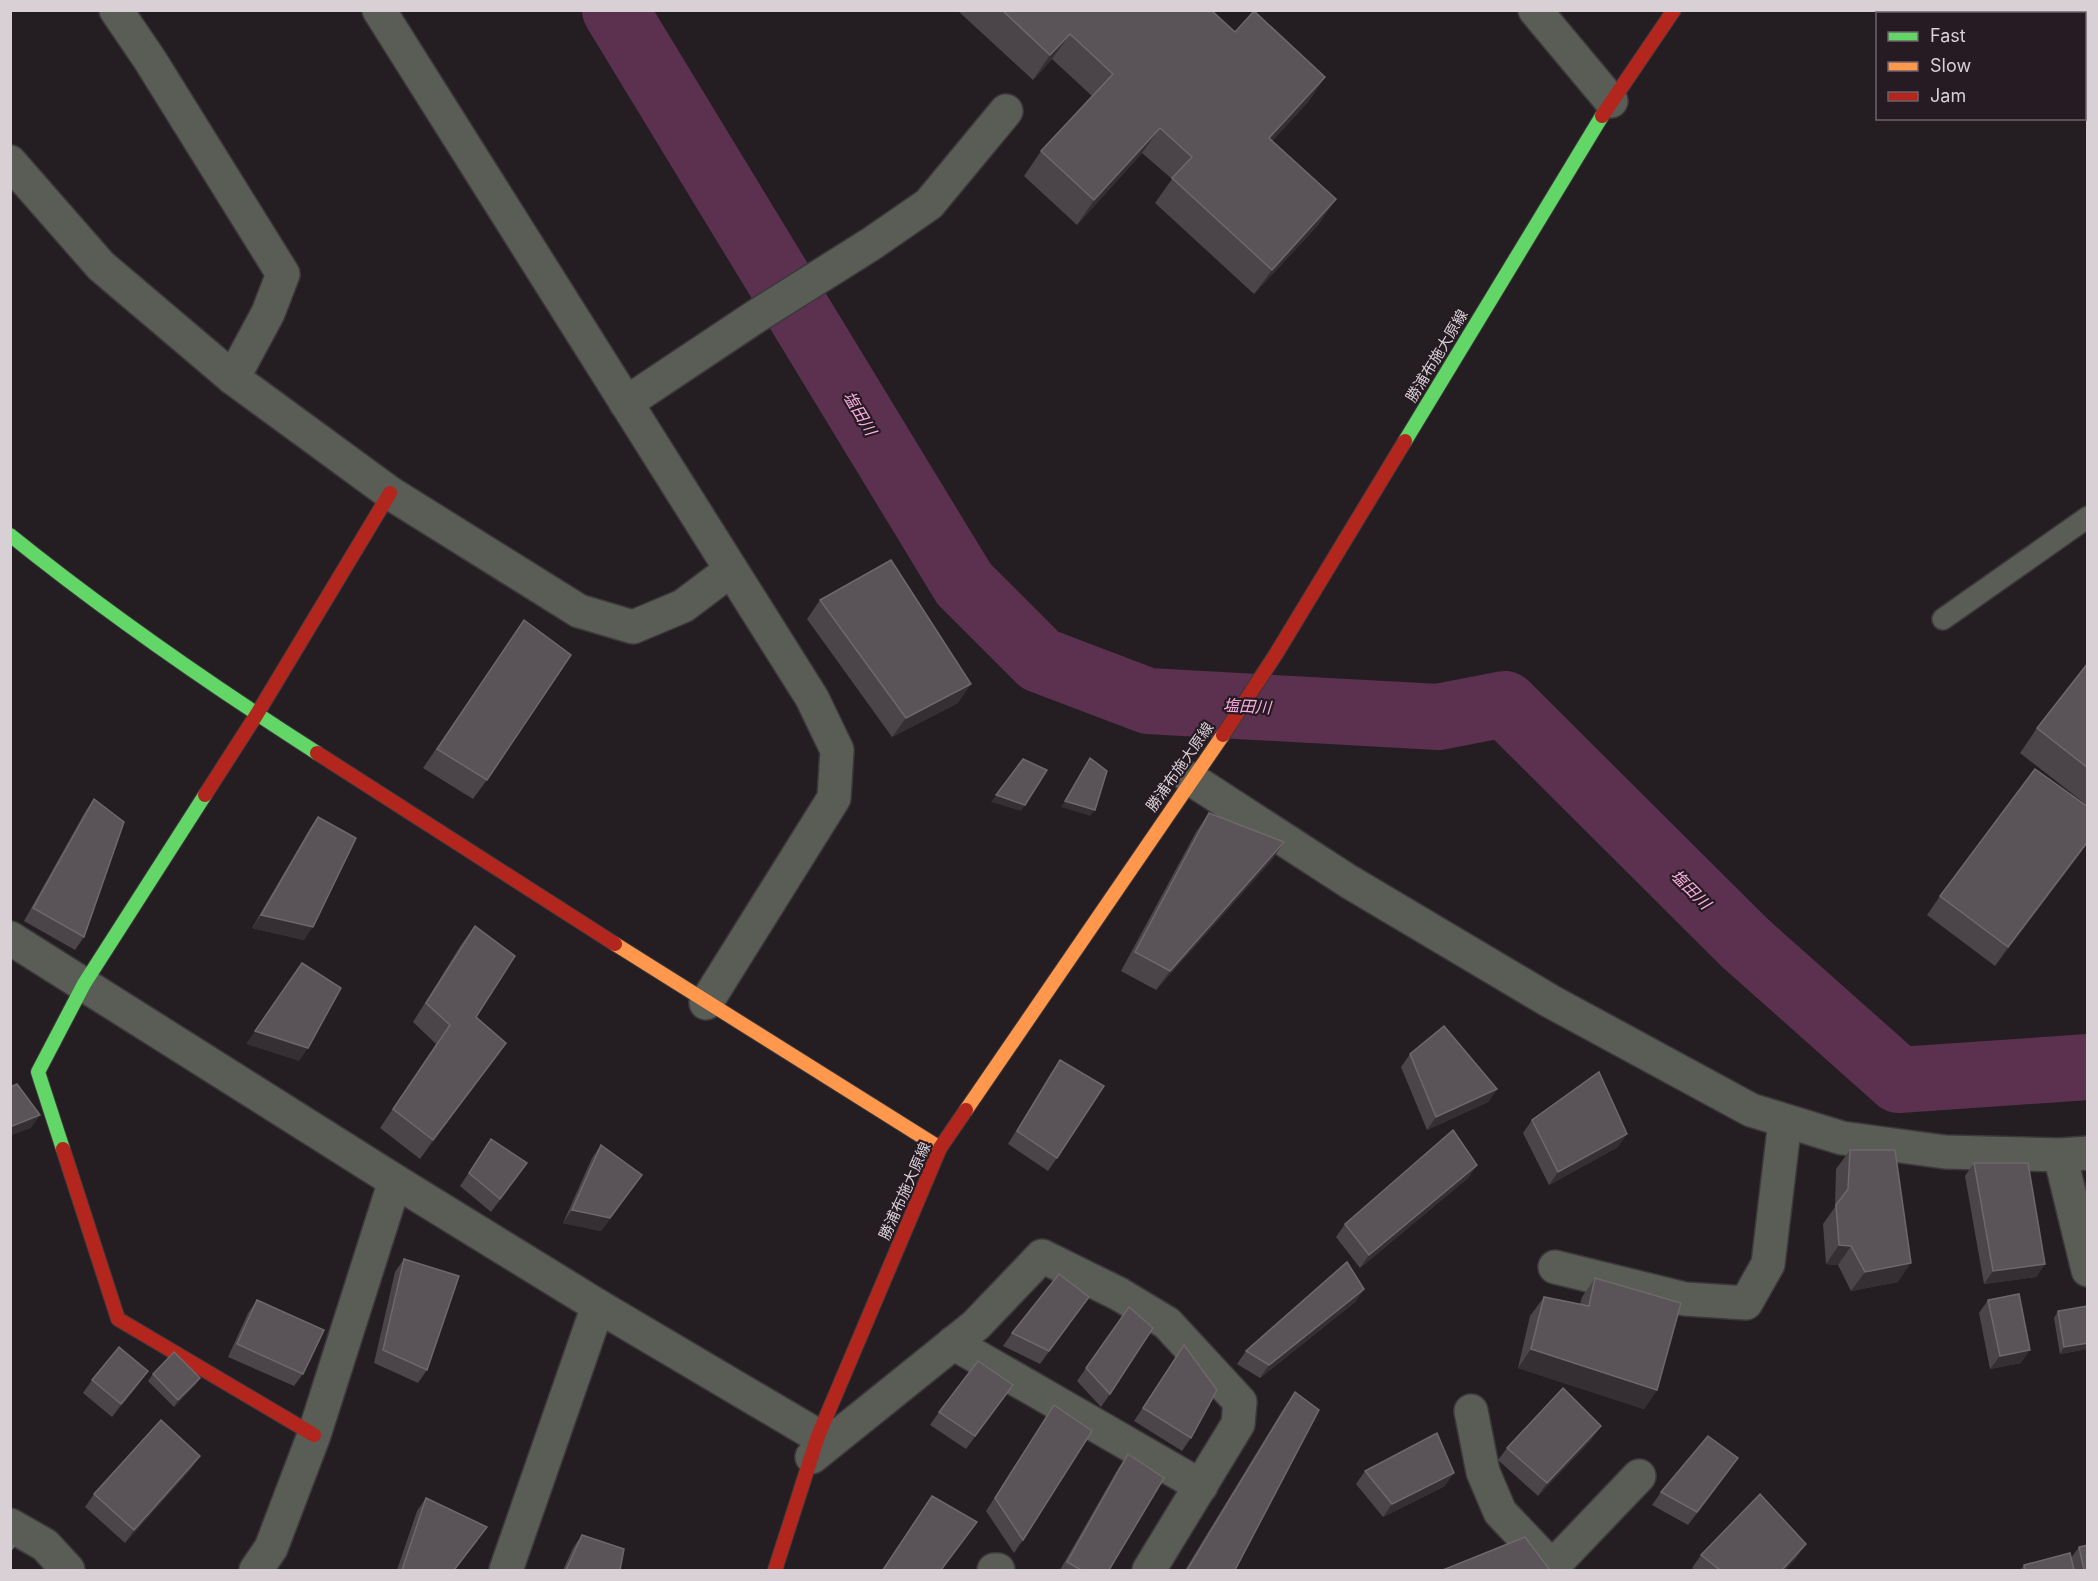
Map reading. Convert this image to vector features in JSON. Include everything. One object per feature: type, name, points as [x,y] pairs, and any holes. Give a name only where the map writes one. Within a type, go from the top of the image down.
[{"type":"street","points":[[116,10],[150,60],[283,274],[268,313],[233,378]]},
{"type":"street","points":[[379,10],[812,698],[837,750],[834,798],[706,1003]]},
{"type":"street","points":[[1535,10],[1611,101]]},
{"type":"street","name":"勝浦布施大原線","points":[[775,1570],[815,1447],[940,1148],[1276,654],[1611,101],[1674,10]]},
{"type":"street","points":[[626,403],[755,317],[872,244],[929,204],[1006,111]]},
{"type":"street","points":[[10,162],[101,266],[233,378],[390,493],[579,611],[633,627],[683,606],[731,570]]},
{"type":"street","points":[[314,1435],[118,1319],[38,1072],[84,984],[257,714],[390,493]]},
{"type":"street","points":[[10,535],[62,578],[257,714],[706,1003],[940,1148]]},
{"type":"street","points":[[1200,768],[1348,881],[1550,1001],[1751,1110],[1842,1138],[1945,1152],[2074,1154],[2088,1270]]},
{"type":"street","points":[[10,938],[598,1306],[815,1447],[976,1325],[1042,1256],[1119,1294],[1167,1323],[1239,1402],[1238,1424],[1149,1570]]},
{"type":"street","points":[[1556,1267],[1684,1299],[1746,1303],[1768,1264],[1785,1121]]},
{"type":"street","points":[[256,1570],[271,1548],[314,1435],[395,1181]]},
{"type":"street","points":[[506,1570],[598,1306]]},
{"type":"street","points":[[953,1343],[1201,1486]]},
{"type":"street","points":[[1471,1411],[1482,1472],[1500,1512],[1554,1569],[1639,1476]]},
{"type":"street","points":[[10,1525],[45,1545],[68,1570]]},
{"type":"lane","points":[[1943,619],[2088,517]]},
{"type":"building","points":[[1002,10],[1211,10],[1235,32],[1254,11],[1325,77],[1269,138],[1336,199],[1272,270],[1172,178],[1192,157],[1160,128],[1094,200],[1041,151],[1113,74],[1070,34],[1050,55]]},
{"type":"building","points":[[891,560],[971,684],[906,718],[820,600]]},
{"type":"building","points":[[524,620],[571,655],[487,780],[437,749]]},
{"type":"building","points":[[2088,663],[2088,768],[2037,728]]},
{"type":"building","points":[[1090,758],[1107,771],[1095,810],[1065,801]]},
{"type":"building","points":[[1023,759],[1047,770],[1025,805],[996,795]]},
{"type":"building","points":[[2035,769],[2088,807],[2088,841],[2008,947],[1940,896]]},
{"type":"building","points":[[94,799],[124,822],[84,937],[33,908]]},
{"type":"building","points":[[1209,813],[1284,842],[1170,971],[1135,952]]},
{"type":"building","points":[[318,817],[356,838],[313,927],[261,915]]},
{"type":"building","points":[[475,926],[515,956],[476,1017],[506,1043],[433,1140],[393,1109],[450,1025],[426,1003]]},
{"type":"building","points":[[302,963],[341,988],[308,1048],[255,1031]]},
{"type":"building","points":[[1444,1026],[1497,1089],[1436,1117],[1410,1054]]},
{"type":"building","points":[[1060,1060],[1104,1086],[1057,1158],[1017,1131]]},
{"type":"building","points":[[1599,1072],[1627,1134],[1558,1172],[1532,1120]]},
{"type":"building","points":[[17,1084],[40,1115],[10,1127],[10,1087]]},
{"type":"building","points":[[1453,1130],[1477,1165],[1369,1255],[1345,1224]]},
{"type":"building","points":[[491,1139],[527,1163],[500,1199],[469,1173]]},
{"type":"building","points":[[601,1145],[642,1175],[610,1218],[572,1210]]},
{"type":"building","points":[[1850,1150],[1895,1150],[1911,1263],[1865,1272],[1851,1246],[1839,1245],[1836,1205],[1848,1189]]},
{"type":"building","points":[[1974,1163],[2028,1163],[2045,1264],[1993,1271]]},
{"type":"building","points":[[404,1259],[459,1276],[427,1370],[383,1350]]},
{"type":"building","points":[[1347,1262],[1364,1289],[1269,1365],[1246,1351]]},
{"type":"building","points":[[1059,1274],[1089,1297],[1049,1351],[1012,1333]]},
{"type":"building","points":[[1595,1278],[1681,1303],[1657,1390],[1531,1349],[1544,1297],[1589,1306]]},
{"type":"building","points":[[2019,1294],[2030,1350],[2000,1356],[1988,1300]]},
{"type":"building","points":[[257,1300],[324,1330],[303,1374],[237,1344]]},
{"type":"building","points":[[2088,1306],[2088,1343],[2064,1347],[2058,1311]]},
{"type":"building","points":[[1129,1307],[1153,1328],[1110,1394],[1086,1368]]},
{"type":"building","points":[[1184,1345],[1217,1390],[1191,1438],[1143,1408]]},
{"type":"building","points":[[119,1347],[148,1371],[121,1404],[92,1380]]},
{"type":"building","points":[[174,1352],[200,1378],[178,1400],[153,1374]]},
{"type":"building","points":[[978,1361],[1013,1385],[975,1436],[939,1412]]},
{"type":"building","points":[[1563,1388],[1601,1426],[1547,1483],[1507,1448]]},
{"type":"building","points":[[1295,1392],[1319,1410],[1235,1570],[1187,1570]]},
{"type":"building","points":[[1054,1405],[1092,1431],[1023,1540],[995,1498]]},
{"type":"building","points":[[161,1420],[200,1456],[134,1530],[94,1494]]},
{"type":"building","points":[[1437,1433],[1454,1473],[1392,1504],[1365,1471]]},
{"type":"building","points":[[1708,1436],[1738,1458],[1697,1512],[1661,1492]]},
{"type":"building","points":[[1128,1454],[1164,1478],[1109,1570],[1081,1570],[1067,1562]]},
{"type":"building","points":[[1760,1494],[1806,1544],[1782,1570],[1720,1570],[1701,1555]]},
{"type":"building","points":[[932,1496],[977,1522],[941,1570],[883,1570]]},
{"type":"building","points":[[426,1498],[487,1527],[454,1570],[402,1570]]},
{"type":"building","points":[[582,1535],[624,1549],[620,1570],[566,1570]]},
{"type":"building","points":[[1525,1537],[1550,1570],[1443,1570]]},
{"type":"building","points":[[2088,1545],[2088,1570],[2084,1570],[2079,1547]]},
{"type":"building","points":[[2070,1553],[2074,1570],[2025,1570],[2024,1565]]},
{"type":"waterway","name":"塩田川","points":[[615,10],[964,584],[1040,660],[1148,701],[1438,717],[1505,704],[1745,943],[1899,1080],[2088,1067]]},
{"type":"traffic: fast","points":[[1405,441],[1602,116]]},
{"type":"traffic: fast","points":[[10,535],[160,648],[317,753]]},
{"type":"traffic: fast","points":[[63,1149],[38,1072],[84,984],[205,795]]},
{"type":"traffic: slow","points":[[966,1110],[1223,735]]},
{"type":"traffic: slow","points":[[615,944],[940,1148]]},
{"type":"traffic: jam","points":[[1602,116],[1674,10]]},
{"type":"traffic: jam","points":[[1223,735],[1276,654],[1405,441]]},
{"type":"traffic: jam","points":[[205,795],[257,714],[390,493]]},
{"type":"traffic: jam","points":[[317,753],[615,944]]},
{"type":"traffic: jam","points":[[775,1570],[818,1436],[940,1148],[966,1110]]},
{"type":"traffic: jam","points":[[63,1149],[118,1319],[314,1435]]}]
